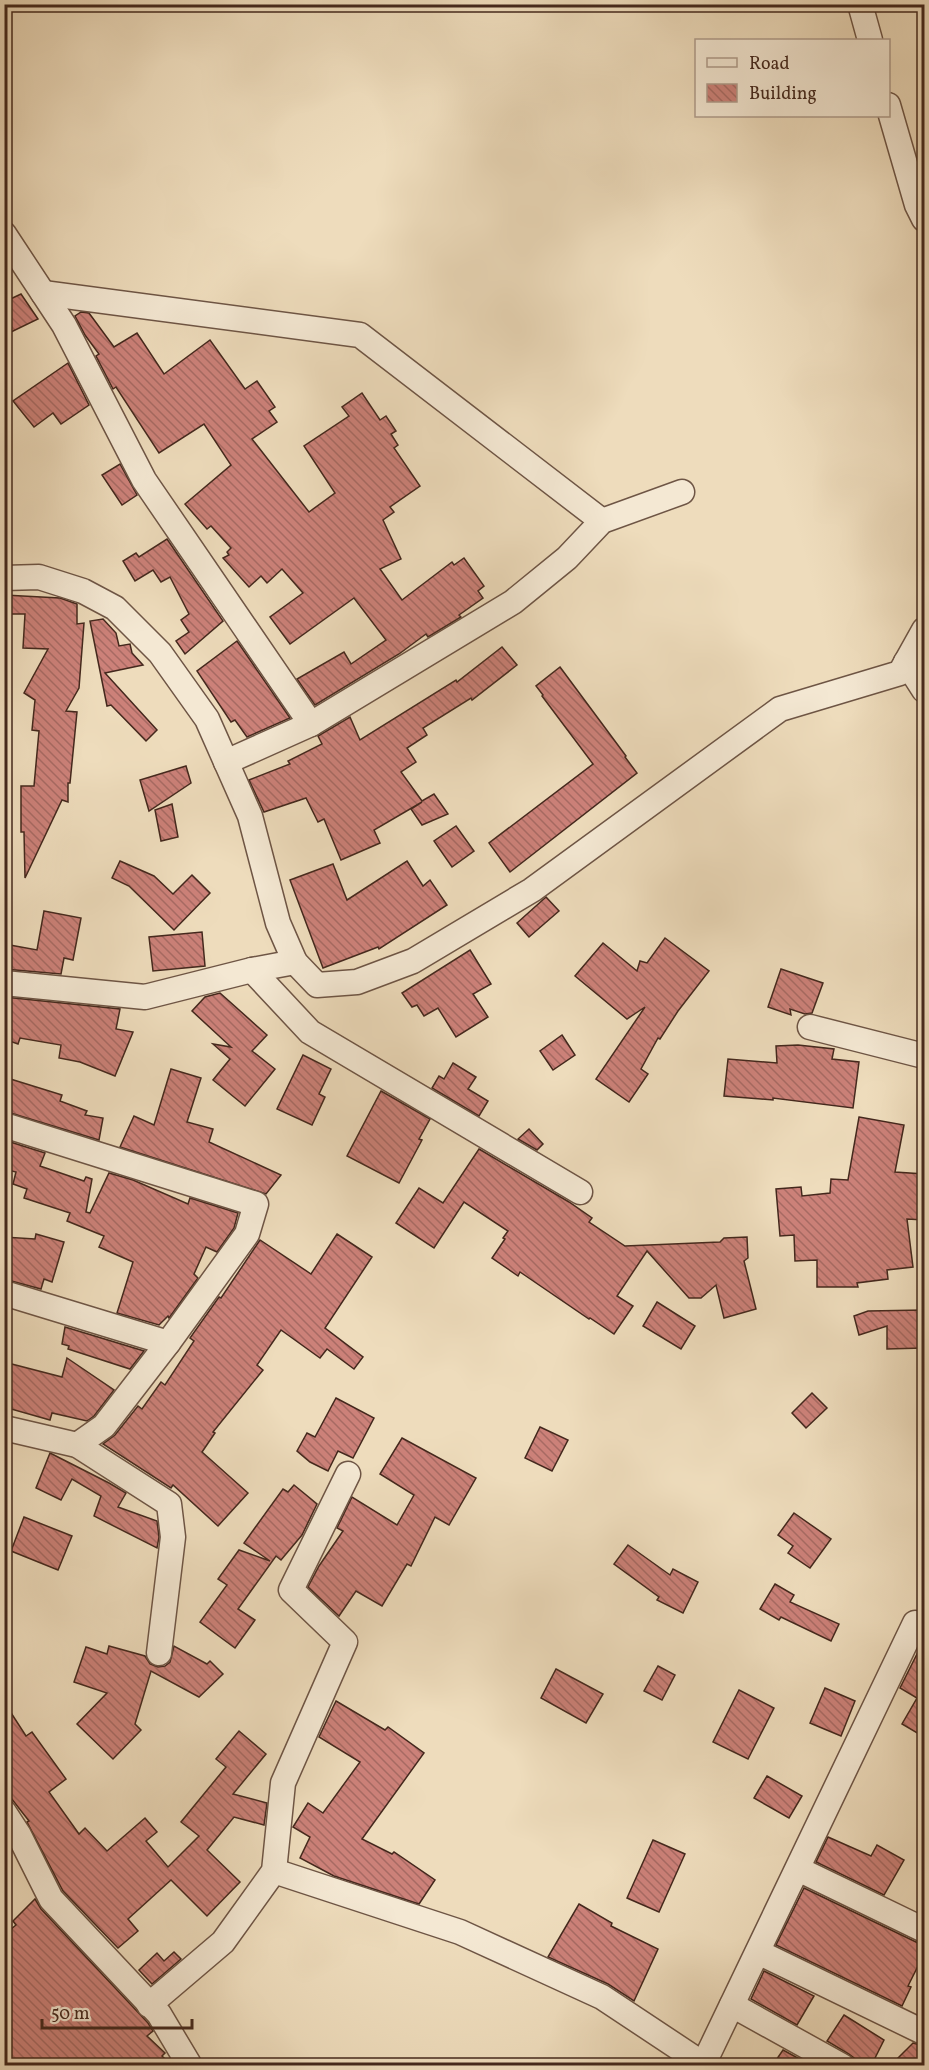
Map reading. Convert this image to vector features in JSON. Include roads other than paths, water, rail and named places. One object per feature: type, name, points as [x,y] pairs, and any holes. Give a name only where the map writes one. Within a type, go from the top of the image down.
[{"type":"street","points":[[860,4],[870,39]]},
{"type":"street","points":[[890,112],[917,206],[924,219]]},
{"type":"street","points":[[4,234],[64,325],[144,480],[311,724]]},
{"type":"street","points":[[43,293],[360,335],[602,521]]},
{"type":"street","points":[[226,762],[311,724],[513,602],[567,558],[602,521],[682,492]]},
{"type":"street","points":[[4,578],[39,577],[83,591],[115,608],[160,652],[207,719],[250,816],[278,923],[295,962],[317,985],[357,982],[413,962],[532,890],[780,709],[900,672],[924,630]]},
{"type":"street","points":[[906,662],[924,690]]},
{"type":"street","points":[[4,983],[145,997],[252,970],[295,962]]},
{"type":"street","points":[[252,970],[310,1032],[580,1192]]},
{"type":"street","points":[[810,1027],[924,1056]]},
{"type":"street","points":[[4,1125],[256,1204],[247,1234],[168,1343],[105,1426],[77,1444]]},
{"type":"street","points":[[4,1293],[168,1343]]},
{"type":"street","points":[[4,1428],[77,1444],[169,1504],[173,1537],[159,1653]]},
{"type":"street","points":[[149,2005],[223,1942],[274,1871],[283,1783],[345,1642],[291,1590],[348,1474]]},
{"type":"street","points":[[274,1871],[460,1932],[602,1997],[705,2064],[915,1623]]},
{"type":"street","points":[[4,1812],[19,1835],[51,1899],[159,2014],[190,2066]]},
{"type":"street","points":[[798,1869],[924,1930]]},
{"type":"street","points":[[758,1952],[923,2032]]},
{"type":"street","points":[[732,2005],[842,2066]]}]
